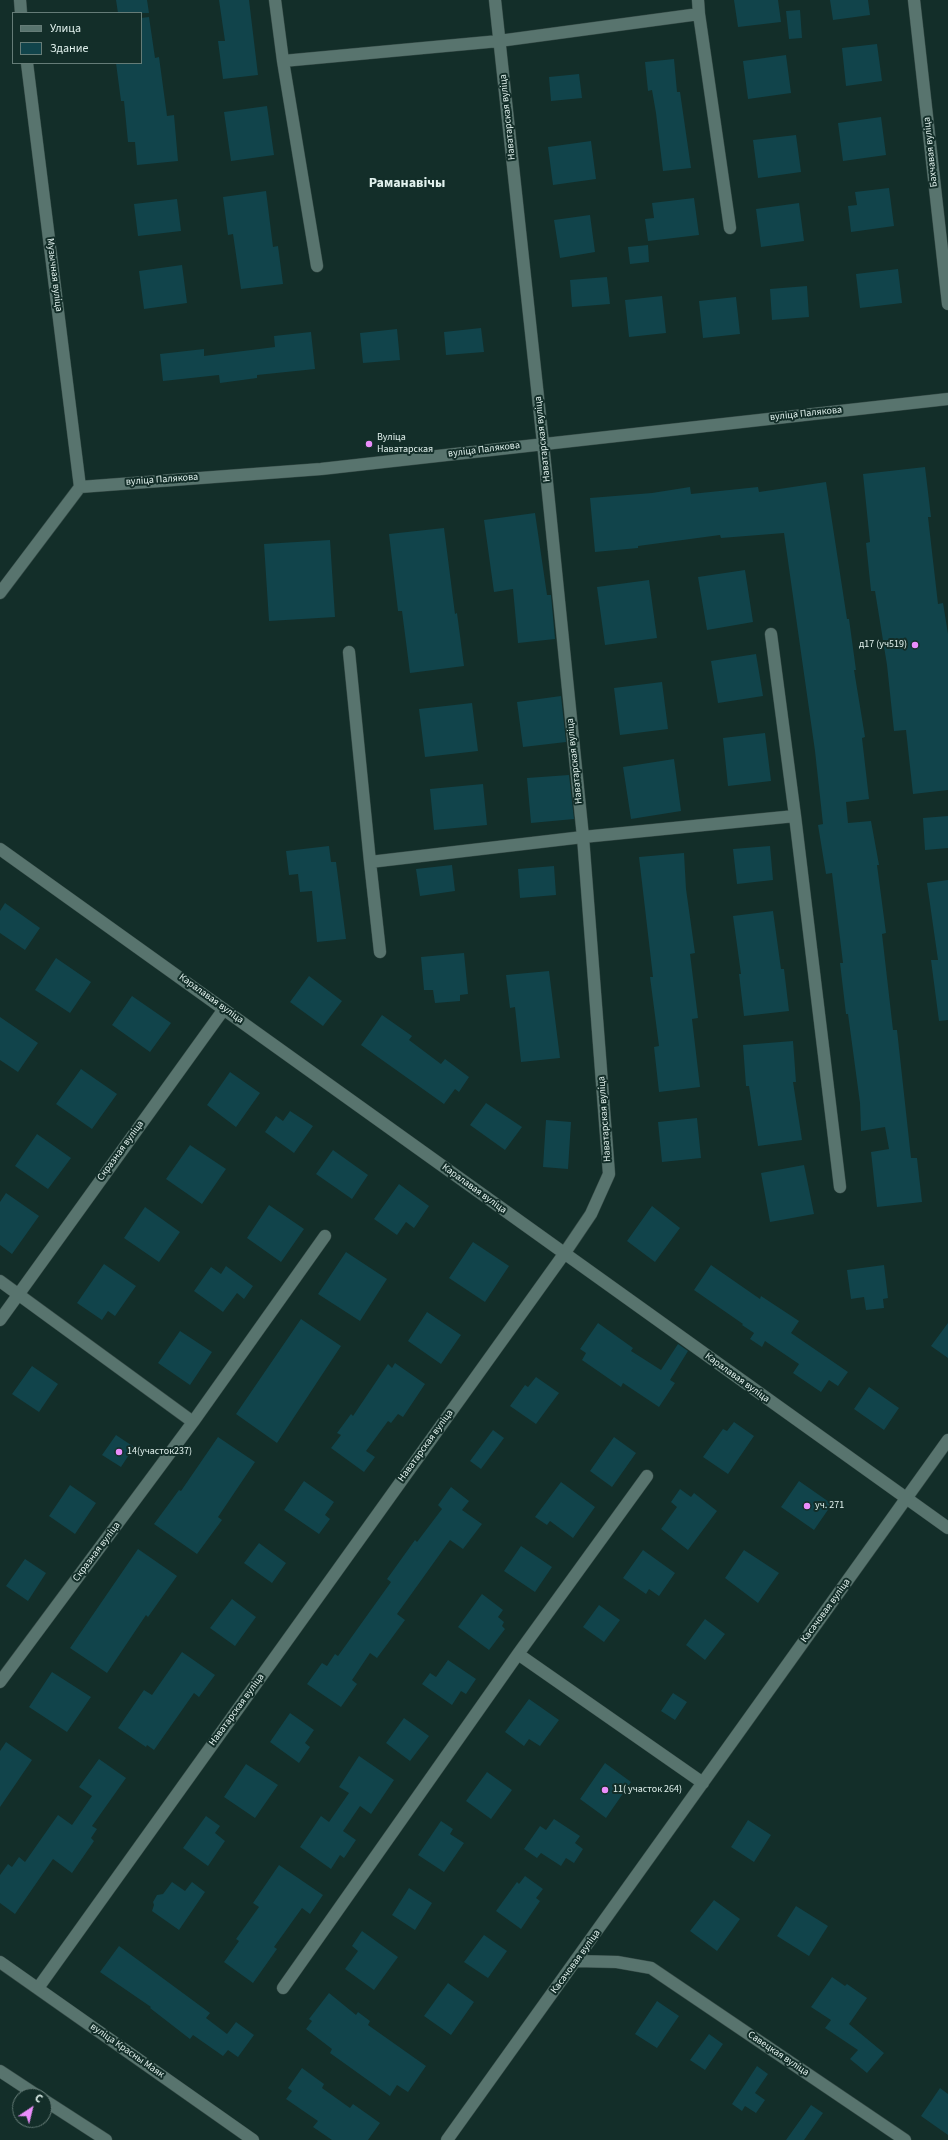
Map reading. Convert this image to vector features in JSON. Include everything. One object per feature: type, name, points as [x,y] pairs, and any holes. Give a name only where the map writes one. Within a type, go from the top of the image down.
[{"type":"street","points":[[20,0],[21,12]]},
{"type":"street","points":[[275,0],[283,61],[317,266]]},
{"type":"street","name":"Наватарская вуліца","points":[[38,1988],[564,1254],[591,1214],[609,1174],[583,837],[543,443],[495,0]]},
{"type":"street","points":[[698,0],[730,228]]},
{"type":"street","name":"Бахчавая вуліца","points":[[914,0],[948,304]]},
{"type":"street","points":[[283,61],[499,40],[699,14]]},
{"type":"street","name":"Музычная вуліца","points":[[27,64],[80,487]]},
{"type":"street","name":"вуліца Палякова","points":[[80,487],[322,469],[948,398]]},
{"type":"street","points":[[0,593],[80,487]]},
{"type":"street","points":[[771,634],[795,816],[840,1187]]},
{"type":"street","points":[[349,652],[380,952]]},
{"type":"street","points":[[370,862],[583,837],[795,816]]},
{"type":"street","name":"Каралавая вуліца","points":[[0,849],[948,1528]]},
{"type":"street","name":"Скразная вуліца","points":[[0,1320],[224,1009]]},
{"type":"street","name":"Скразная вуліца","points":[[0,1682],[193,1422],[325,1236]]},
{"type":"street","points":[[0,1281],[193,1422]]},
{"type":"street","name":"Касачовая вуліца","points":[[447,2140],[577,1961],[948,1440]]},
{"type":"street","points":[[283,1988],[518,1654],[647,1476]]},
{"type":"street","points":[[518,1654],[703,1783]]},
{"type":"street","name":"Савецкая вуліца","points":[[577,1961],[617,1962],[651,1968],[905,2140]]},
{"type":"street","name":"вуліца Красны Маяк","points":[[0,1962],[253,2140]]},
{"type":"street","points":[[0,2071],[26,2088]]},
{"type":"street","points":[[52,2105],[106,2140]]},
{"type":"building","points":[[116,0],[147,0],[149,13],[118,12]]},
{"type":"building","points":[[219,0],[249,0],[258,75],[223,79],[218,41],[225,41]]},
{"type":"building","points":[[734,0],[778,0],[781,22],[738,27]]},
{"type":"building","points":[[830,0],[868,0],[870,15],[833,20]]},
{"type":"building","points":[[800,10],[802,38],[789,39],[786,11]]},
{"type":"building","points":[[149,17],[155,58],[159,57],[167,116],[174,115],[178,161],[137,165],[135,142],[128,142],[124,101],[121,101],[116,64],[142,64],[142,18]]},
{"type":"building","points":[[877,44],[882,81],[846,86],[842,48]]},
{"type":"building","points":[[786,55],[791,93],[748,99],[743,61]]},
{"type":"building","points":[[674,59],[677,92],[680,92],[691,168],[663,171],[656,113],[652,90],[648,91],[645,62]]},
{"type":"building","points":[[579,74],[582,98],[551,101],[549,77]]},
{"type":"building","points":[[267,106],[274,155],[231,161],[224,112]]},
{"type":"building","points":[[881,117],[886,155],[843,161],[838,123]]},
{"type":"building","points":[[796,135],[801,172],[758,178],[753,140]]},
{"type":"building","points":[[591,141],[596,179],[553,185],[548,147]]},
{"type":"building","points":[[889,188],[894,226],[851,232],[848,206],[857,205],[855,192]]},
{"type":"building","points":[[266,191],[273,247],[278,246],[283,284],[241,289],[233,234],[228,235],[223,197]]},
{"type":"building","points":[[694,198],[699,235],[648,241],[645,219],[654,218],[652,203]]},
{"type":"building","points":[[177,199],[181,231],[138,236],[134,204]]},
{"type":"building","points":[[799,203],[804,241],[761,247],[756,209]]},
{"type":"building","points":[[590,215],[595,252],[560,258],[554,220]]},
{"type":"building","points":[[648,245],[649,262],[630,264],[628,247]]},
{"type":"building","points":[[182,265],[187,303],[144,309],[139,271]]},
{"type":"building","points":[[898,269],[902,303],[860,308],[856,274]]},
{"type":"building","points":[[607,277],[610,304],[572,307],[570,280]]},
{"type":"building","points":[[807,286],[809,317],[772,320],[770,289]]},
{"type":"building","points":[[662,296],[666,333],[629,337],[625,300]]},
{"type":"building","points":[[736,297],[740,334],[703,338],[699,301]]},
{"type":"building","points":[[481,328],[484,352],[446,355],[444,332]]},
{"type":"building","points":[[397,329],[400,360],[363,363],[360,333]]},
{"type":"building","points":[[311,332],[315,369],[257,375],[257,378],[220,383],[219,375],[163,381],[160,354],[204,349],[204,356],[275,347],[274,336]]},
{"type":"building","points":[[925,467],[931,517],[928,517],[938,604],[943,603],[948,634],[948,790],[913,794],[906,730],[894,731],[887,665],[875,591],[871,591],[866,543],[870,542],[863,474]]},
{"type":"building","points":[[826,482],[856,670],[854,670],[865,737],[862,738],[869,799],[846,802],[848,823],[871,821],[879,865],[877,865],[886,933],[882,934],[893,1030],[897,1030],[911,1158],[917,1158],[922,1202],[877,1207],[871,1152],[889,1149],[885,1127],[861,1131],[860,1103],[848,1014],[846,1014],[840,963],[843,963],[832,873],[826,874],[818,825],[823,824],[815,751],[784,533],[721,538],[720,535],[638,546],[638,548],[595,552],[590,498],[652,493],[690,487],[691,494],[758,487],[759,492]]},
{"type":"building","points":[[535,513],[547,595],[551,595],[555,639],[518,643],[513,589],[494,592],[484,520]]},
{"type":"building","points":[[444,528],[455,614],[457,613],[464,666],[410,673],[402,611],[398,611],[389,534]]},
{"type":"building","points":[[330,540],[335,617],[269,621],[264,544]]},
{"type":"building","points":[[745,570],[753,622],[707,630],[698,577]]},
{"type":"building","points":[[649,580],[657,638],[605,645],[597,587]]},
{"type":"building","points":[[756,654],[763,696],[718,703],[711,661]]},
{"type":"building","points":[[662,682],[668,729],[620,735],[614,688]]},
{"type":"building","points":[[561,696],[566,742],[523,747],[517,702]]},
{"type":"building","points":[[472,703],[478,751],[425,757],[419,709]]},
{"type":"building","points":[[765,733],[771,781],[728,786],[723,738]]},
{"type":"building","points":[[674,759],[681,811],[631,819],[623,767]]},
{"type":"building","points":[[569,775],[574,819],[531,823],[527,778]]},
{"type":"building","points":[[483,784],[487,825],[434,830],[430,789]]},
{"type":"building","points":[[948,816],[948,848],[925,850],[923,818]]},
{"type":"building","points":[[329,846],[331,862],[336,862],[346,939],[317,942],[312,891],[300,892],[298,874],[289,875],[286,851]]},
{"type":"building","points":[[770,846],[773,880],[737,884],[733,849]]},
{"type":"building","points":[[684,853],[686,889],[695,953],[690,954],[698,1018],[692,1019],[700,1087],[659,1092],[654,1047],[659,1046],[650,977],[653,977],[639,857]]},
{"type":"building","points":[[452,865],[455,891],[420,896],[416,869]]},
{"type":"building","points":[[554,866],[556,895],[520,898],[518,869]]},
{"type":"building","points":[[948,880],[948,1020],[939,1021],[931,960],[938,960],[927,883]]},
{"type":"building","points":[[5,903],[40,928],[25,950],[0,933],[0,911]]},
{"type":"building","points":[[773,911],[781,969],[784,969],[789,1011],[744,1016],[739,974],[741,974],[733,916]]},
{"type":"building","points":[[464,953],[468,994],[460,995],[460,1001],[435,1003],[433,990],[424,990],[421,957]]},
{"type":"building","points":[[56,958],[91,982],[70,1013],[35,990]]},
{"type":"building","points":[[549,971],[560,1058],[521,1062],[515,1007],[510,1008],[506,975]]},
{"type":"building","points":[[309,976],[342,1001],[323,1026],[290,1002]]},
{"type":"building","points":[[132,996],[171,1023],[150,1052],[112,1025]]},
{"type":"building","points":[[382,1015],[412,1036],[409,1040],[441,1064],[445,1059],[469,1077],[459,1092],[455,1089],[444,1104],[361,1045]]},
{"type":"building","points":[[0,1017],[38,1043],[18,1072],[0,1060]]},
{"type":"building","points":[[793,1041],[796,1082],[793,1082],[802,1140],[758,1146],[749,1086],[746,1086],[743,1045]]},
{"type":"building","points":[[81,1069],[117,1094],[92,1129],[56,1104]]},
{"type":"building","points":[[230,1072],[260,1093],[236,1127],[207,1105]]},
{"type":"building","points":[[486,1103],[522,1127],[505,1150],[470,1125]]},
{"type":"building","points":[[290,1111],[313,1126],[294,1153],[265,1132],[276,1116],[283,1121]]},
{"type":"building","points":[[697,1118],[701,1158],[662,1162],[658,1122]]},
{"type":"building","points":[[546,1120],[571,1122],[568,1169],[543,1167]]},
{"type":"building","points":[[37,1134],[71,1158],[48,1189],[15,1166]]},
{"type":"building","points":[[190,1145],[226,1169],[202,1204],[166,1179]]},
{"type":"building","points":[[333,1150],[368,1175],[352,1199],[316,1174]]},
{"type":"building","points":[[804,1165],[814,1214],[770,1222],[761,1173]]},
{"type":"building","points":[[399,1184],[429,1206],[414,1228],[406,1222],[397,1235],[374,1219]]},
{"type":"building","points":[[6,1193],[39,1216],[12,1254],[0,1245],[0,1202]]},
{"type":"building","points":[[269,1205],[304,1229],[281,1262],[247,1238]]},
{"type":"building","points":[[652,1206],[680,1228],[655,1262],[627,1241]]},
{"type":"building","points":[[145,1207],[180,1232],[159,1262],[124,1238]]},
{"type":"building","points":[[473,1242],[509,1266],[485,1302],[449,1278]]},
{"type":"building","points":[[346,1252],[387,1279],[360,1321],[318,1294]]},
{"type":"building","points":[[104,1264],[136,1286],[115,1316],[108,1311],[102,1320],[77,1303]]},
{"type":"building","points":[[711,1265],[760,1299],[761,1296],[799,1321],[791,1333],[848,1372],[838,1386],[829,1380],[821,1392],[793,1373],[799,1364],[765,1341],[762,1347],[750,1339],[754,1333],[694,1290]]},
{"type":"building","points":[[884,1265],[888,1298],[883,1299],[884,1308],[866,1310],[864,1297],[851,1299],[847,1270]]},
{"type":"building","points":[[226,1266],[253,1286],[244,1299],[237,1293],[223,1312],[194,1291],[211,1267],[221,1274]]},
{"type":"building","points":[[427,1312],[461,1335],[441,1364],[408,1341]]},
{"type":"building","points":[[301,1319],[341,1346],[277,1443],[236,1414]]},
{"type":"building","points":[[598,1323],[633,1348],[631,1351],[661,1370],[678,1344],[688,1351],[670,1380],[675,1383],[659,1407],[623,1383],[621,1387],[582,1360],[586,1353],[580,1349]]},
{"type":"building","points":[[948,1323],[948,1358],[931,1346]]},
{"type":"building","points":[[180,1331],[212,1352],[190,1385],[158,1363]]},
{"type":"building","points":[[395,1363],[425,1384],[403,1417],[398,1414],[391,1423],[388,1421],[366,1451],[375,1457],[364,1472],[331,1448],[341,1435],[337,1433],[351,1414],[353,1416],[388,1364],[392,1368]]},
{"type":"building","points":[[32,1366],[58,1384],[39,1412],[12,1394]]},
{"type":"building","points":[[536,1377],[559,1393],[536,1424],[510,1406],[525,1385],[528,1387]]},
{"type":"building","points":[[869,1387],[899,1408],[884,1430],[854,1409]]},
{"type":"building","points":[[734,1422],[754,1436],[728,1474],[703,1457],[723,1429],[727,1431]]},
{"type":"building","points":[[493,1430],[504,1438],[481,1469],[470,1461]]},
{"type":"building","name":"14(участок237)","points":[[116,1435],[134,1447],[121,1467],[102,1455]]},
{"type":"building","points":[[218,1437],[255,1462],[218,1517],[222,1520],[197,1554],[154,1524],[179,1490],[181,1491]]},
{"type":"building","points":[[614,1437],[636,1453],[612,1487],[590,1471]]},
{"type":"building","points":[[304,1481],[334,1502],[325,1515],[330,1519],[319,1534],[284,1510]]},
{"type":"building","name":"уч. 271","points":[[799,1481],[832,1504],[814,1530],[781,1507]]},
{"type":"building","points":[[561,1482],[595,1507],[573,1538],[550,1521],[547,1525],[535,1517]]},
{"type":"building","points":[[70,1485],[96,1503],[75,1534],[49,1516]]},
{"type":"building","points":[[451,1487],[469,1501],[462,1510],[482,1524],[463,1549],[450,1540],[397,1614],[405,1620],[377,1658],[370,1653],[352,1680],[357,1684],[341,1707],[307,1684],[322,1663],[327,1666],[335,1654],[338,1656],[391,1582],[387,1579],[415,1540],[417,1542],[442,1509],[438,1505]]},
{"type":"building","points":[[680,1489],[691,1497],[694,1493],[717,1511],[688,1550],[661,1529],[677,1507],[671,1502]]},
{"type":"building","points":[[259,1543],[286,1563],[272,1583],[244,1563]]},
{"type":"building","points":[[521,1546],[552,1567],[535,1592],[504,1571]]},
{"type":"building","points":[[138,1549],[177,1576],[148,1617],[146,1615],[107,1673],[70,1648]]},
{"type":"building","points":[[643,1550],[675,1573],[659,1596],[649,1589],[646,1594],[623,1578]]},
{"type":"building","points":[[744,1550],[779,1573],[758,1603],[725,1578]]},
{"type":"building","points":[[25,1559],[46,1573],[28,1601],[6,1586]]},
{"type":"building","points":[[482,1594],[503,1610],[498,1617],[504,1622],[502,1626],[505,1629],[489,1650],[458,1627]]},
{"type":"building","points":[[232,1599],[256,1617],[235,1646],[210,1628]]},
{"type":"building","points":[[599,1605],[620,1620],[604,1642],[583,1627]]},
{"type":"building","points":[[705,1619],[725,1634],[705,1660],[686,1645]]},
{"type":"building","points":[[182,1652],[215,1675],[199,1697],[194,1693],[154,1750],[147,1745],[146,1747],[118,1728],[144,1690],[152,1695]]},
{"type":"building","points":[[448,1660],[476,1679],[466,1694],[461,1691],[452,1705],[422,1684],[430,1673],[436,1677]]},
{"type":"building","points":[[52,1672],[91,1697],[67,1732],[29,1707]]},
{"type":"building","points":[[673,1693],[687,1702],[675,1720],[661,1711]]},
{"type":"building","points":[[529,1699],[559,1720],[540,1746],[529,1739],[524,1746],[505,1732]]},
{"type":"building","points":[[290,1713],[314,1730],[305,1743],[310,1747],[299,1763],[270,1742]]},
{"type":"building","points":[[404,1718],[429,1736],[410,1761],[386,1743]]},
{"type":"building","points":[[6,1742],[32,1760],[0,1807],[0,1751]]},
{"type":"building","points":[[359,1756],[394,1780],[371,1814],[360,1806],[343,1831],[356,1840],[344,1858],[340,1855],[331,1869],[300,1847],[321,1816],[329,1822],[349,1793],[339,1787]]},
{"type":"building","points":[[99,1759],[126,1778],[92,1826],[97,1829],[91,1838],[94,1841],[72,1873],[53,1859],[15,1914],[0,1903],[0,1875],[8,1864],[12,1867],[19,1857],[25,1862],[58,1815],[72,1825],[92,1796],[79,1787]]},
{"type":"building","name":"11( участок 264)","points":[[605,1763],[631,1782],[606,1818],[580,1799]]},
{"type":"building","points":[[246,1764],[278,1785],[255,1818],[224,1797]]},
{"type":"building","points":[[487,1772],[512,1790],[491,1819],[466,1801]]},
{"type":"building","points":[[206,1816],[220,1826],[215,1833],[225,1841],[208,1866],[183,1848]]},
{"type":"building","points":[[554,1819],[580,1836],[575,1843],[583,1849],[574,1863],[566,1858],[561,1866],[541,1853],[537,1858],[524,1849],[540,1826],[546,1830]]},
{"type":"building","points":[[748,1820],[771,1835],[754,1862],[731,1847]]},
{"type":"building","points":[[441,1821],[453,1829],[450,1834],[464,1843],[444,1872],[418,1855]]},
{"type":"building","points":[[279,1865],[323,1895],[310,1914],[302,1908],[274,1947],[277,1949],[253,1983],[224,1962],[239,1941],[236,1939],[259,1907],[253,1903]]},
{"type":"building","points":[[525,1876],[543,1889],[536,1898],[540,1901],[521,1929],[496,1911],[517,1882],[519,1884]]},
{"type":"building","points":[[172,1882],[185,1891],[192,1882],[205,1892],[179,1930],[152,1911],[154,1905],[153,1902],[157,1895],[163,1894]]},
{"type":"building","points":[[409,1888],[432,1903],[415,1930],[392,1915]]},
{"type":"building","points":[[714,1900],[740,1919],[717,1951],[690,1931]]},
{"type":"building","points":[[796,1906],[828,1926],[809,1956],[777,1936]]},
{"type":"building","points":[[362,1931],[398,1957],[374,1990],[345,1969],[358,1951],[352,1946]]},
{"type":"building","points":[[484,1935],[507,1951],[488,1978],[464,1962]]},
{"type":"building","points":[[119,1946],[210,2013],[206,2018],[227,2034],[236,2022],[254,2035],[238,2057],[228,2050],[223,2056],[193,2035],[190,2039],[150,2008],[151,2007],[100,1972]]},
{"type":"building","points":[[832,1977],[845,1986],[847,1984],[867,1998],[849,2024],[884,2053],[867,2073],[850,2059],[858,2050],[825,2028],[831,2020],[811,2007]]},
{"type":"building","points":[[448,1983],[474,2002],[451,2035],[424,2016]]},
{"type":"building","points":[[329,1993],[356,2015],[358,2012],[370,2021],[368,2025],[426,2066],[408,2092],[397,2085],[390,2096],[330,2053],[332,2049],[306,2029],[312,2021],[309,2019]]},
{"type":"building","points":[[657,2001],[679,2016],[657,2048],[635,2034]]},
{"type":"building","points":[[709,2034],[723,2044],[705,2070],[690,2060]]},
{"type":"building","points":[[757,2066],[768,2074],[755,2093],[765,2100],[756,2113],[745,2106],[742,2111],[732,2104]]},
{"type":"building","points":[[302,2068],[324,2084],[322,2088],[350,2108],[353,2104],[380,2123],[368,2140],[332,2140],[313,2127],[318,2121],[286,2099],[292,2091],[288,2088]]},
{"type":"building","points":[[940,2088],[948,2094],[948,2135],[921,2116]]},
{"type":"building","points":[[811,2105],[823,2113],[804,2140],[786,2140]]},
{"type":"place","name":"Вуліца Наватарская","points":[[369,444]]},
{"type":"place","name":"д17 (уч519)","points":[[915,645]]},
{"type":"place","name":"14(участок237)","points":[[119,1452]]},
{"type":"place","name":"уч. 271","points":[[807,1506]]},
{"type":"place","name":"11( участок 264)","points":[[605,1790]]},
{"type":"district","name":"Раманавічы","points":[[407,184]]}]
